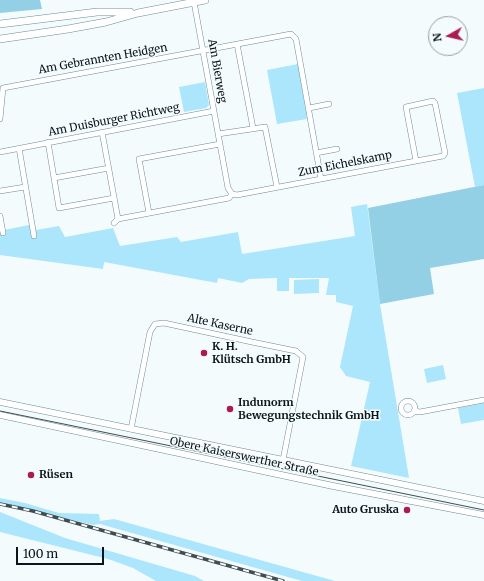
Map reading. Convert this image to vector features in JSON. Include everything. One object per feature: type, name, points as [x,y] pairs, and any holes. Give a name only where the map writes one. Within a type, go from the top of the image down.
[{"type":"main road","points":[[0,39],[106,22],[138,13],[205,0]]},
{"type":"main road","points":[[0,24],[97,12],[138,13]]},
{"type":"street","name":"Am Bierweg","points":[[194,2],[229,191],[232,194]]},
{"type":"street","name":"Am Gebrannten Heidgen","points":[[0,119],[3,88],[290,34],[294,35],[309,108],[321,179]]},
{"type":"street","points":[[237,44],[253,128]]},
{"type":"street","name":"Zum Eichelskamp","points":[[102,132],[114,198],[116,221],[149,213],[229,198],[232,194],[321,179],[416,161],[445,154],[436,103],[433,101],[406,107],[416,161]]},
{"type":"street","points":[[309,108],[329,104]]},
{"type":"street","name":"Am Duisburger Richtweg","points":[[0,152],[214,111]]},
{"type":"street","points":[[218,134],[262,127],[266,129],[277,187]]},
{"type":"street","points":[[48,142],[59,208],[114,198]]},
{"type":"street","points":[[149,213],[139,159],[220,144]]},
{"type":"street","points":[[19,148],[34,236]]},
{"type":"street","points":[[316,153],[337,149]]},
{"type":"street","points":[[54,178],[109,168]]},
{"type":"street","points":[[0,192],[25,187]]},
{"type":"street","points":[[0,216],[3,233]]},
{"type":"street","name":"Alte Kaserne","points":[[131,429],[150,332],[155,324],[164,323],[301,353],[303,357],[283,460]]},
{"type":"street","points":[[414,410],[425,411],[484,400]]},
{"type":"street","name":"Obere Kaiserswerther Straße","points":[[0,402],[484,501]]},
{"type":"street","name":"Obere Kaiserswerther Straße","points":[[0,415],[333,486],[484,515]]},
{"type":"shaded area","points":[[0,0],[40,0],[42,9],[0,13]]},
{"type":"shaded area","points":[[298,64],[307,119],[277,124],[267,70]]},
{"type":"shaded area","points":[[205,82],[209,105],[206,108],[184,112],[179,87]]},
{"type":"shaded area","points":[[484,88],[484,185],[475,187],[457,93]]},
{"type":"shaded area","points":[[484,185],[484,259],[430,268],[434,294],[380,304],[368,208]]},
{"type":"shaded area","points":[[367,204],[380,304],[409,478],[351,466],[370,382],[346,376],[340,367],[353,306],[336,302],[336,295],[326,295],[329,278],[289,278],[289,291],[277,291],[277,278],[249,279],[242,283],[218,278],[217,283],[104,262],[103,269],[0,255],[0,224],[4,230],[29,225],[36,230],[59,226],[65,237],[113,228],[120,246],[177,237],[181,242],[238,232],[242,254],[355,236],[351,207]]},
{"type":"shaded area","points":[[319,279],[319,293],[294,294],[294,280]]},
{"type":"shaded area","points":[[443,365],[446,379],[427,383],[424,369]]},
{"type":"shaded area","points":[[484,403],[484,420],[461,424],[458,408]]},
{"type":"shaded area","points":[[0,498],[25,503],[59,513],[99,514],[100,521],[114,519],[335,581],[302,581],[100,524],[93,525],[0,503]]},
{"type":"shaded area","points":[[0,512],[65,538],[195,576],[204,581],[156,581],[133,568],[108,559],[0,532]]},
{"type":"tram line","points":[[0,411],[484,510]]},
{"type":"railway","points":[[0,504],[33,511],[283,581]]},
{"type":"place","name":"K. H. Klütsch GmbH","points":[[204,353]]},
{"type":"place","name":"Indunorm Bewegungstechnik GmbH","points":[[230,409]]},
{"type":"place","name":"Rüsen","points":[[31,475]]},
{"type":"place","name":"Auto Gruska","points":[[407,510]]}]
